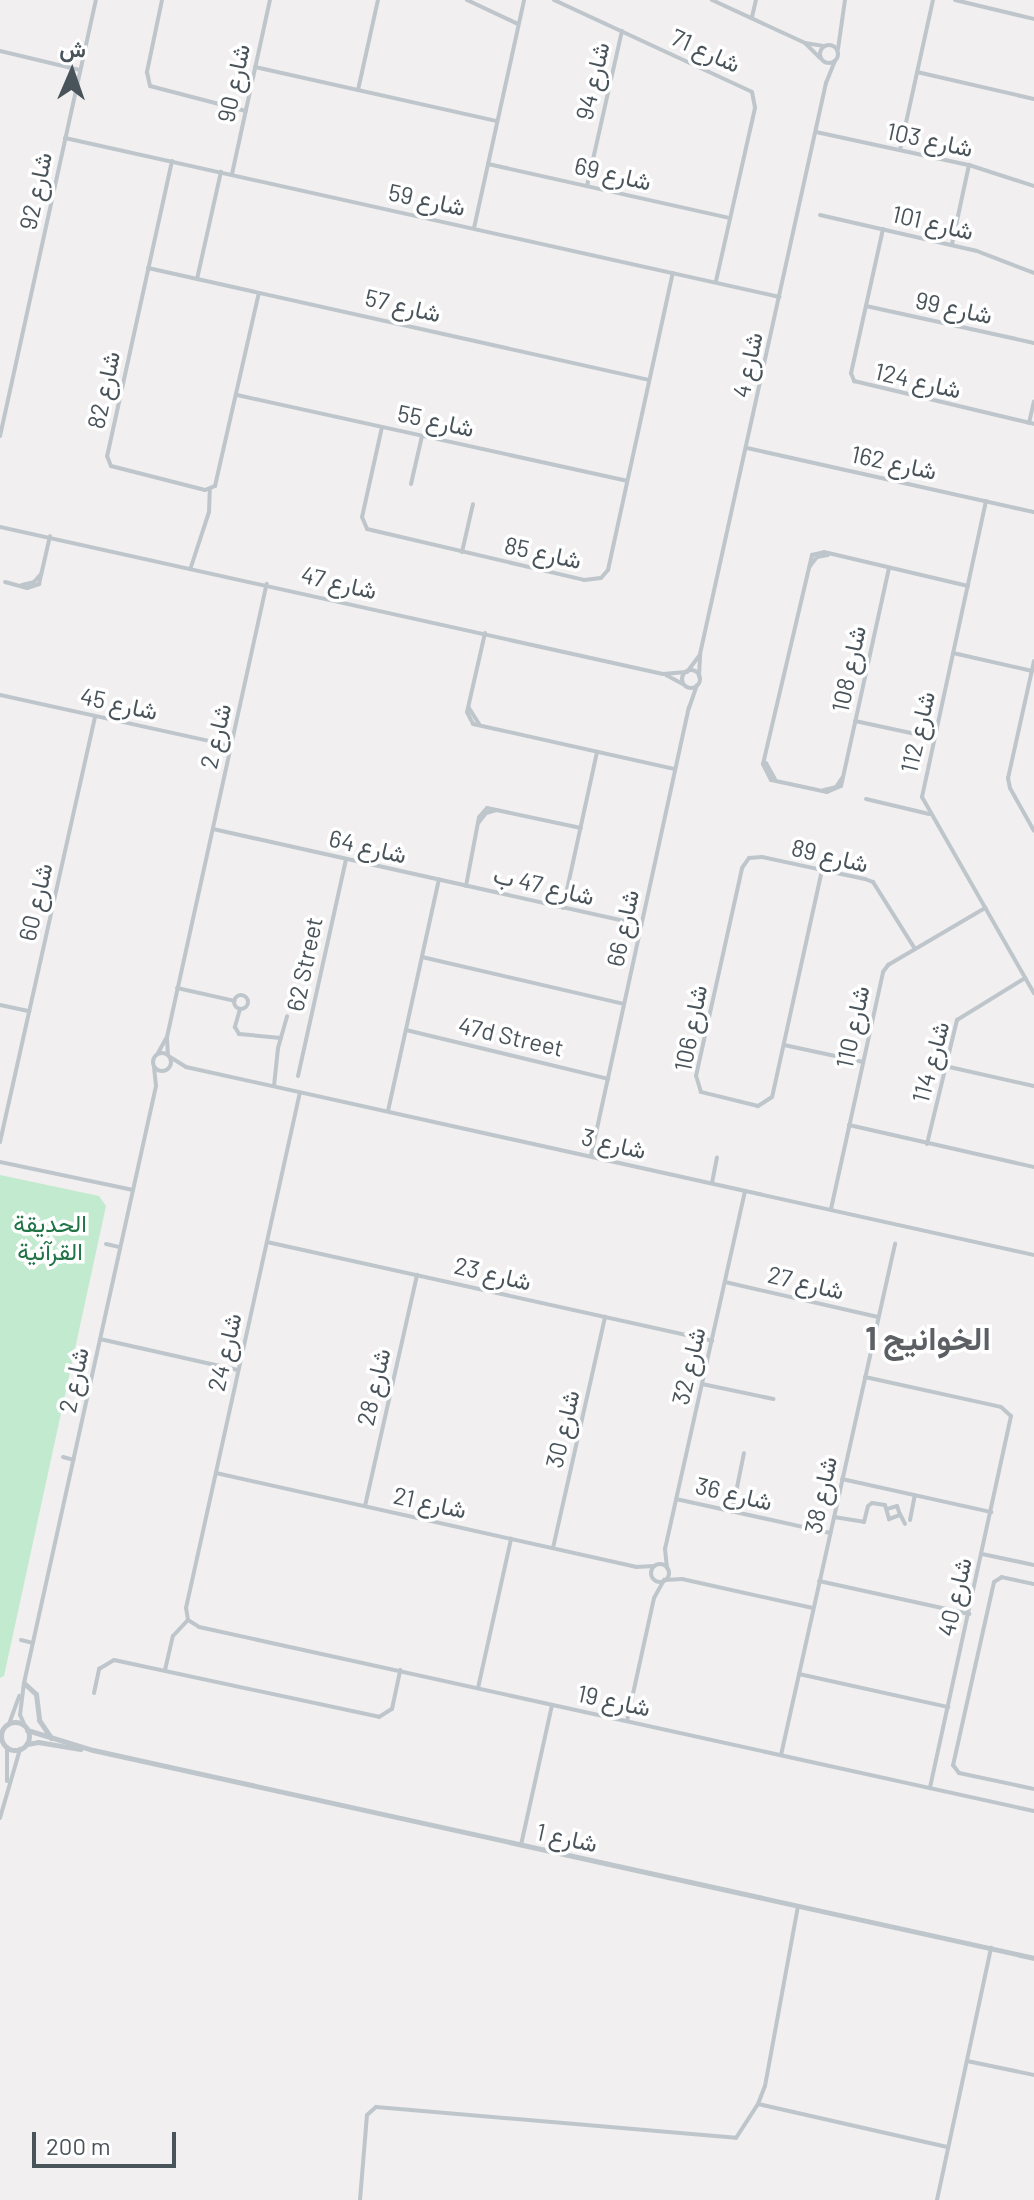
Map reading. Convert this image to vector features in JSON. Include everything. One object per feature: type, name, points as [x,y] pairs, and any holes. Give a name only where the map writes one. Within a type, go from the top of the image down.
[{"type":"street","name":"شارع 92","points":[[0,436],[3,405],[96,0]]},
{"type":"street","points":[[162,0],[147,72],[150,86],[246,111]]},
{"type":"street","name":"شارع 90","points":[[232,174],[270,0]]},
{"type":"street","points":[[358,90],[378,0]]},
{"type":"street","points":[[467,0],[518,24]]},
{"type":"street","points":[[474,228],[524,0]]},
{"type":"street","name":"شارع 71","points":[[554,0],[752,92],[756,103],[715,282]]},
{"type":"street","points":[[712,0],[805,43],[838,51],[845,0]]},
{"type":"street","points":[[752,18],[756,0]]},
{"type":"street","points":[[900,151],[933,0]]},
{"type":"street","points":[[955,0],[1034,19]]},
{"type":"street","points":[[821,59],[826,46],[839,29]]},
{"type":"street","name":"شارع 94","points":[[587,186],[622,31]]},
{"type":"street","points":[[805,43],[821,59],[835,61]]},
{"type":"street","points":[[0,51],[80,70]]},
{"type":"street","name":"شارع 4","points":[[697,685],[700,654],[826,83],[838,51]]},
{"type":"street","name":"شارع 4","points":[[821,59],[826,83]]},
{"type":"street","points":[[255,67],[497,121]]},
{"type":"street","points":[[917,72],[1034,99]]},
{"type":"street","name":"شارع 103","points":[[816,132],[969,165],[1034,186]]},
{"type":"street","name":"شارع 59","points":[[65,138],[780,297]]},
{"type":"street","name":"شارع 82","points":[[172,161],[108,462],[121,471],[210,489]]},
{"type":"street","name":"شارع 69","points":[[488,164],[730,218]]},
{"type":"street","points":[[952,244],[969,165]]},
{"type":"street","points":[[197,279],[221,172]]},
{"type":"street","name":"شارع 101","points":[[820,215],[952,244],[1034,273]]},
{"type":"street","name":"شارع 124","points":[[883,229],[851,373],[858,384],[1032,424]]},
{"type":"street","name":"شارع 57","points":[[148,268],[649,380]]},
{"type":"street","name":"شارع 85","points":[[382,427],[362,517],[364,525],[371,531],[584,580],[601,578],[608,570],[673,273]]},
{"type":"street","points":[[191,567],[209,512],[210,489],[218,482],[259,293]]},
{"type":"street","name":"شارع 99","points":[[866,306],[1034,343]]},
{"type":"street","name":"شارع 55","points":[[237,395],[627,481]]},
{"type":"street","points":[[1032,424],[1034,402]]},
{"type":"street","points":[[411,484],[422,436]]},
{"type":"street","name":"شارع 162","points":[[747,448],[1034,512]]},
{"type":"street","name":"شارع 112","points":[[986,501],[922,795],[930,815],[1034,993]]},
{"type":"street","points":[[462,553],[473,504]]},
{"type":"street","name":"شارع 47","points":[[0,525],[663,674],[684,685]]},
{"type":"street","points":[[2,581],[32,584],[40,576],[50,536]]},
{"type":"street","name":"شارع 108","points":[[815,553],[889,568],[855,721],[843,778],[836,791],[771,780],[764,771],[808,560],[815,553]]},
{"type":"street","points":[[889,568],[968,586]]},
{"type":"street","name":"شارع 2","points":[[156,1086],[166,1070],[169,1056],[167,1037],[177,988],[267,584]]},
{"type":"street","points":[[485,633],[469,706],[470,722],[675,769]]},
{"type":"street","points":[[953,653],[1032,671]]},
{"type":"street","name":"شارع 4","points":[[686,672],[700,654]]},
{"type":"street","points":[[1034,661],[1008,778],[1012,793],[1034,831]]},
{"type":"street","points":[[697,685],[691,688],[684,685],[686,672],[699,676]]},
{"type":"street","name":"شارع 47","points":[[663,674],[686,672]]},
{"type":"street","name":"شارع 66","points":[[684,685],[689,708]]},
{"type":"street","name":"شارع 66","points":[[591,1156],[675,769],[697,685]]},
{"type":"street","name":"شارع 45","points":[[0,695],[231,746]]},
{"type":"street","name":"شارع 60","points":[[0,1142],[95,716]]},
{"type":"street","points":[[855,721],[934,738]]},
{"type":"street","points":[[563,908],[597,752]]},
{"type":"street","points":[[911,807],[922,795]]},
{"type":"street","points":[[866,799],[911,807],[930,815]]},
{"type":"street","points":[[466,886],[484,810],[501,810],[581,828]]},
{"type":"street","name":"شارع 64","points":[[213,829],[439,880]]},
{"type":"street","name":"شارع 89","points":[[749,858],[757,856],[876,884],[915,949]]},
{"type":"street","name":"شارع 106","points":[[749,858],[743,864],[697,1087],[705,1094],[762,1106],[772,1097],[822,870]]},
{"type":"street","name":"62 Street","points":[[298,1076],[346,859]]},
{"type":"street","points":[[388,1111],[439,880]]},
{"type":"street","name":"شارع 47 ب","points":[[439,880],[641,925]]},
{"type":"street","name":"شارع 110","points":[[831,1209],[883,972],[888,965],[985,908]]},
{"type":"street","points":[[422,957],[624,1004]]},
{"type":"street","name":"شارع 114","points":[[927,1144],[957,1020],[1025,978]]},
{"type":"street","points":[[177,988],[235,1001]]},
{"type":"street","points":[[238,995],[248,998],[246,1008],[240,1009],[235,1007],[238,995]]},
{"type":"street","points":[[0,1005],[29,1011]]},
{"type":"street","points":[[240,1009],[235,1027],[239,1034],[281,1038]]},
{"type":"street","points":[[274,1086],[287,1016]]},
{"type":"street","name":"47d Street","points":[[406,1030],[608,1079]]},
{"type":"street","name":"شارع 2","points":[[26,1728],[20,1715],[24,1683],[156,1086],[153,1060],[167,1037]]},
{"type":"street","points":[[784,1045],[863,1062]]},
{"type":"street","points":[[158,1053],[169,1056]]},
{"type":"street","name":"شارع 3","points":[[169,1056],[186,1067]]},
{"type":"street","points":[[945,1066],[1034,1086]]},
{"type":"street","points":[[154,1067],[166,1070]]},
{"type":"street","name":"شارع 3","points":[[166,1070],[186,1067],[1034,1255]]},
{"type":"street","name":"شارع 24","points":[[188,1620],[186,1608],[300,1092]]},
{"type":"street","points":[[849,1125],[1034,1167]]},
{"type":"street","points":[[712,1183],[717,1157]]},
{"type":"street","points":[[0,1162],[133,1190]]},
{"type":"street","name":"شارع 32","points":[[667,1568],[665,1549],[745,1191]]},
{"type":"street","name":"شارع 23","points":[[267,1242],[712,1341]]},
{"type":"street","points":[[106,1244],[120,1247]]},
{"type":"street","name":"شارع 38","points":[[781,1755],[895,1244]]},
{"type":"street","name":"شارع 28","points":[[365,1506],[417,1275]]},
{"type":"street","name":"شارع 27","points":[[725,1282],[878,1317]]},
{"type":"street","name":"شارع 30","points":[[553,1548],[605,1317]]},
{"type":"street","points":[[100,1339],[239,1370]]},
{"type":"street","name":"شارع 40","points":[[865,1377],[1001,1407],[1010,1413],[1011,1424],[930,1788]]},
{"type":"street","points":[[702,1384],[773,1399]]},
{"type":"street","points":[[732,1512],[744,1453]]},
{"type":"street","points":[[63,1457],[74,1460]]},
{"type":"street","name":"شارع 21","points":[[216,1473],[636,1567],[655,1565],[667,1568]]},
{"type":"street","points":[[842,1479],[991,1512]]},
{"type":"street","points":[[897,1491],[894,1505],[905,1524]]},
{"type":"street","points":[[910,1520],[915,1495]]},
{"type":"street","name":"شارع 36","points":[[676,1499],[830,1533]]},
{"type":"street","points":[[834,1517],[862,1523],[870,1503],[887,1509],[894,1505]]},
{"type":"street","points":[[887,1509],[889,1519],[900,1514]]},
{"type":"street","points":[[478,1688],[511,1539]]},
{"type":"street","name":"شارع 32","points":[[652,1577],[665,1549]]},
{"type":"street","points":[[982,1554],[1034,1565]]},
{"type":"street","name":"شارع 21","points":[[636,1567],[652,1577]]},
{"type":"street","points":[[627,1721],[654,1598],[667,1568],[682,1579]]},
{"type":"street","points":[[654,1598],[652,1577],[682,1579],[813,1608]]},
{"type":"street","points":[[1034,1584],[1002,1577],[994,1582],[953,1765],[959,1773],[1034,1789]]},
{"type":"street","points":[[819,1581],[969,1614]]},
{"type":"street","points":[[165,1670],[173,1636],[188,1620]]},
{"type":"street","name":"شارع 19","points":[[188,1620],[199,1627],[1034,1811]]},
{"type":"street","points":[[21,1640],[33,1643]]},
{"type":"street","points":[[94,1693],[99,1669],[108,1661],[165,1670],[379,1717],[392,1709],[400,1670]]},
{"type":"street","points":[[799,1674],[948,1707]]},
{"type":"street","points":[[24,1683],[36,1694],[40,1724],[52,1739]]},
{"type":"street","name":"شارع 2","points":[[4,1727],[24,1683]]},
{"type":"street","points":[[521,1845],[552,1705]]},
{"type":"street","points":[[4,1727],[1,1738],[7,1747],[7,1786]]},
{"type":"street","name":"شارع 1","points":[[4,1727],[26,1728],[93,1750],[1034,1958]]},
{"type":"street","points":[[0,1818],[26,1728]]},
{"type":"street","name":"شارع 1","points":[[7,1747],[23,1747],[38,1742],[93,1750]]},
{"type":"street","points":[[360,2200],[367,2115],[376,2107],[731,2139],[740,2135],[758,2104],[767,2077],[798,1906]]},
{"type":"street","points":[[937,2200],[991,1948]]},
{"type":"street","points":[[967,2061],[1034,2075]]},
{"type":"street","points":[[758,2104],[948,2147]]},
{"type":"green space","name":"الحديقة القرآنية","points":[[0,1175],[99,1196],[106,1206],[4,1676],[0,1678]]},
{"type":"district","name":"الخوانيج 1","points":[[928,1337]]}]
